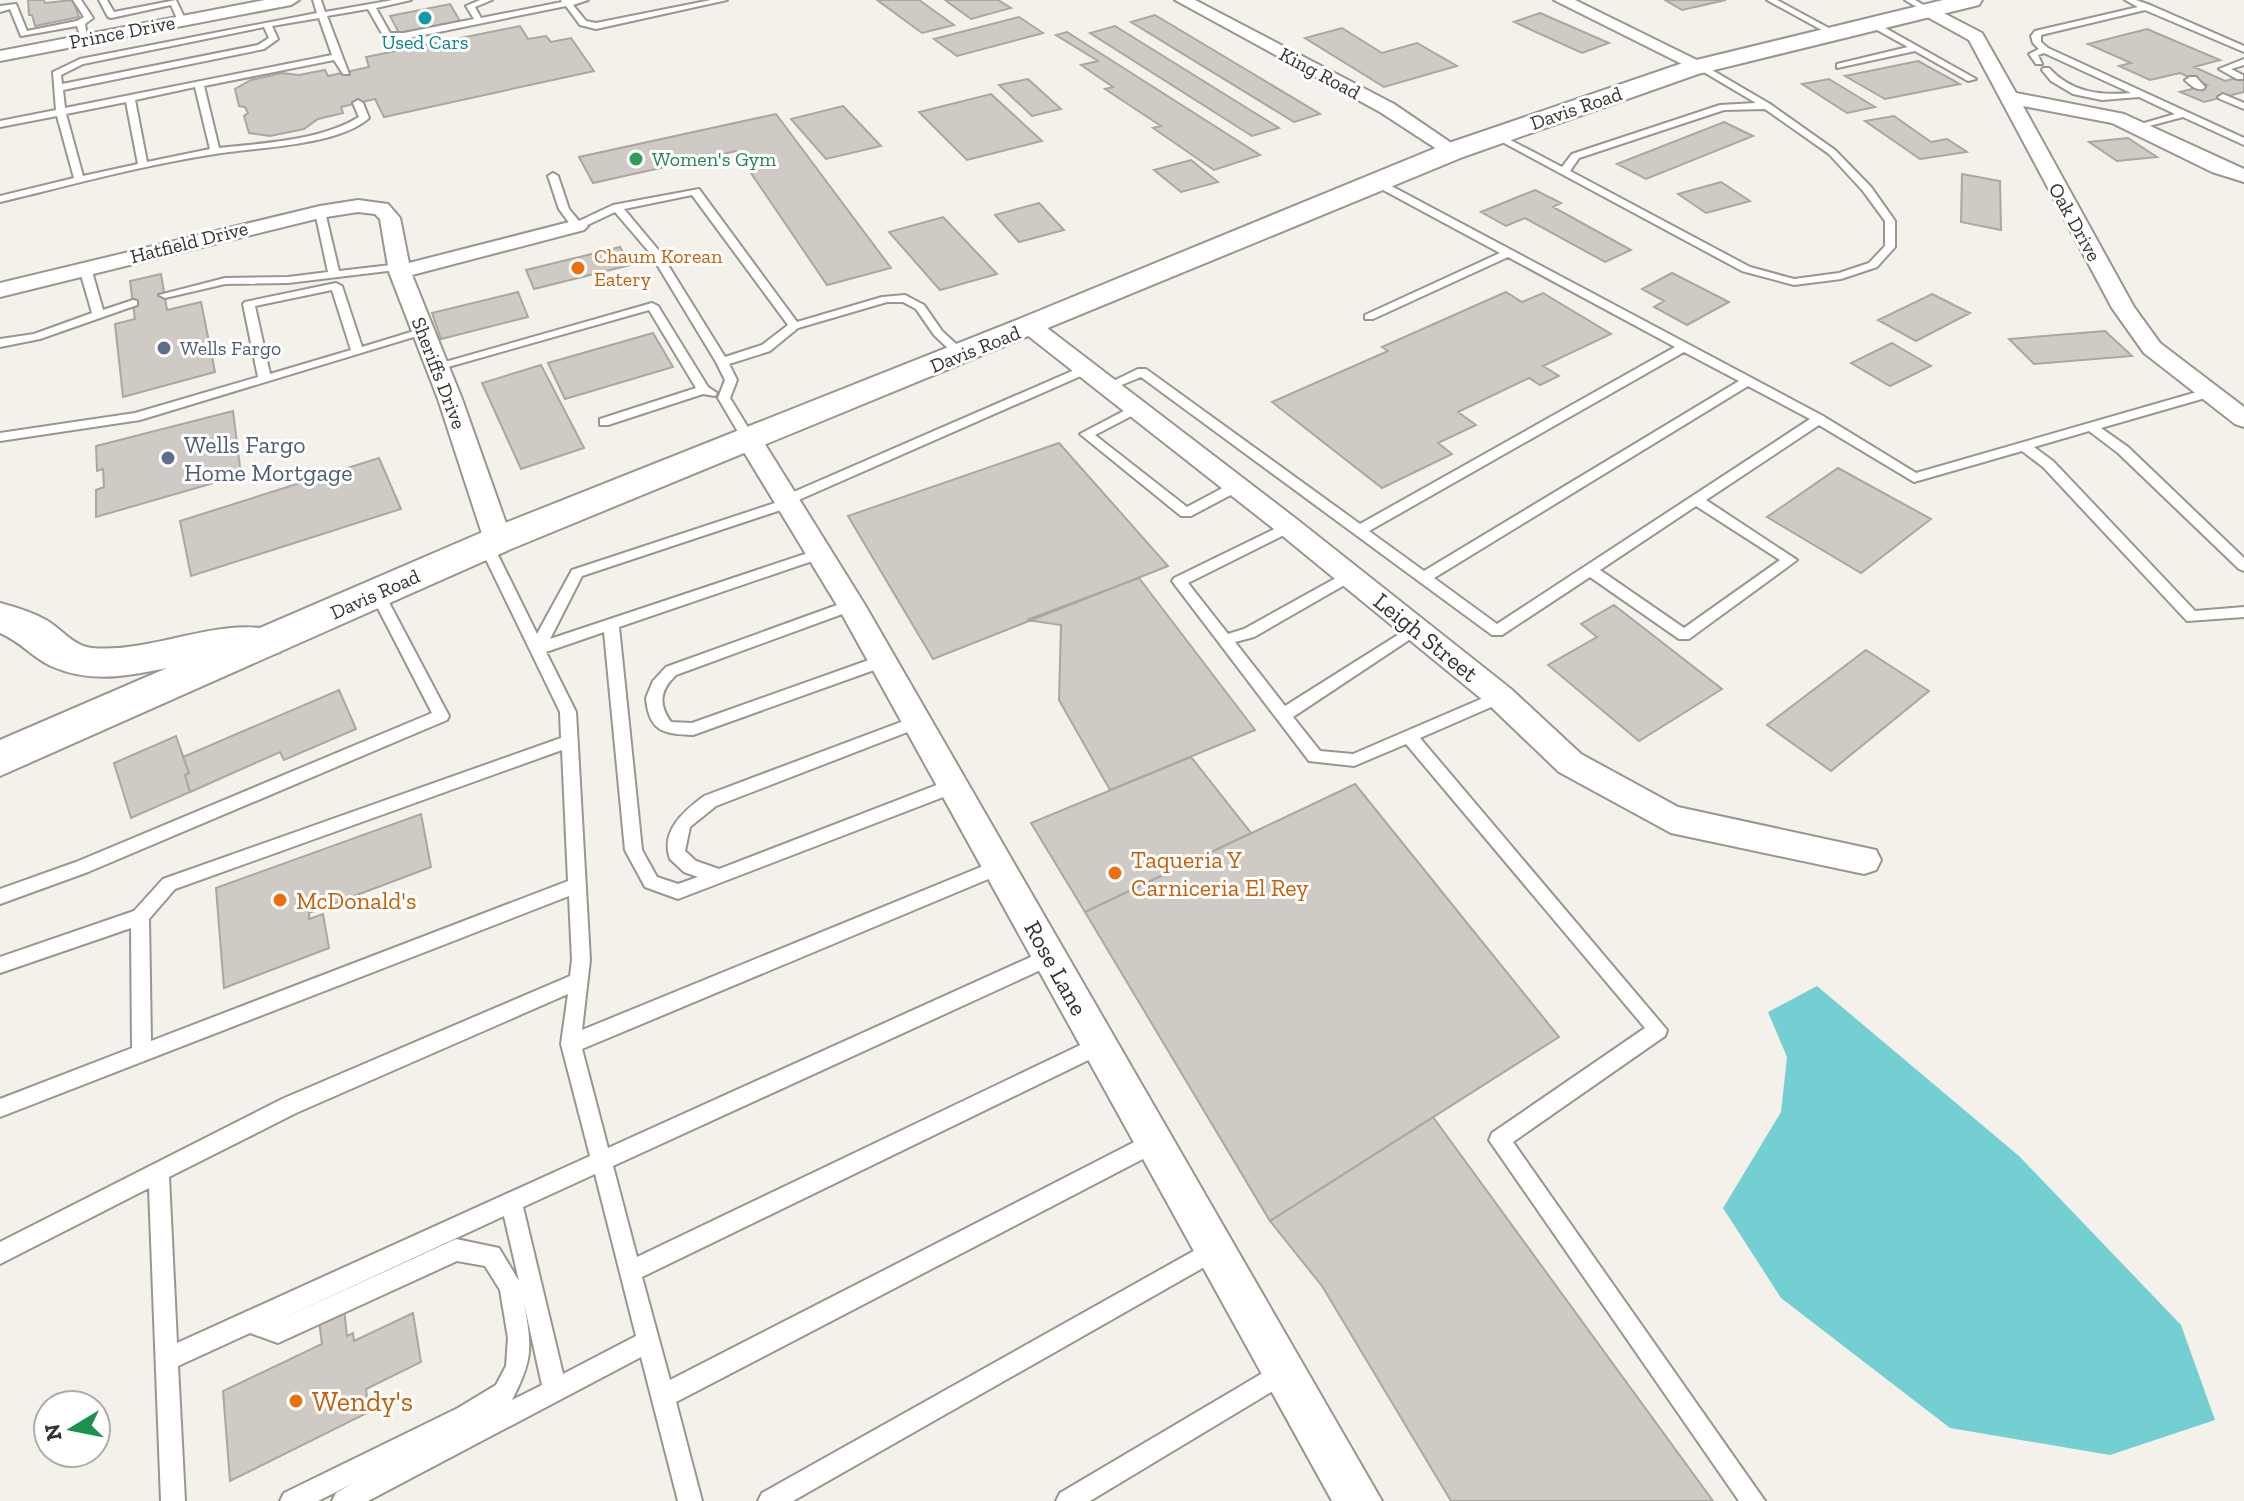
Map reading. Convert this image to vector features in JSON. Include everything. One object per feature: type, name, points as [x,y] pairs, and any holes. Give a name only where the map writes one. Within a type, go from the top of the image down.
[{"type":"main road","name":"Davis Road","points":[[0,759],[492,542],[1030,326],[1453,151],[1700,66],[1871,23],[1919,5],[1971,0]]},
{"type":"main road","points":[[0,617],[32,630],[64,655],[91,663],[130,661],[202,647],[266,642]]},
{"type":"street","name":"Prince Drive","points":[[0,56],[82,31],[182,21],[251,4],[291,0]]},
{"type":"street","name":"King Road","points":[[1183,0],[1387,108],[1453,151]]},
{"type":"street","points":[[1562,0],[1700,66]]},
{"type":"street","name":"Oak Drive","points":[[1919,5],[1976,37],[2123,308],[2152,348],[2244,419]]},
{"type":"street","points":[[2006,97],[2117,118],[2219,168],[2244,176]]},
{"type":"street","name":"Hatfield Drive","points":[[0,290],[320,212],[358,206],[381,208]]},
{"type":"street","name":"Sheriffs Drive","points":[[381,208],[390,218],[400,269],[437,366],[492,542]]},
{"type":"street","points":[[400,269],[577,226]]},
{"type":"street","name":"Leigh Street","points":[[1030,326],[1289,527],[1500,697],[1570,763],[1671,819],[1864,860]]},
{"type":"street","name":"Rose Lane","points":[[749,439],[851,605],[1358,1501]]},
{"type":"lane","points":[[13,6],[24,34],[82,31],[89,18],[77,0]]},
{"type":"lane","points":[[103,0],[111,15],[178,1],[182,21]]},
{"type":"lane","points":[[317,0],[337,57],[346,72]]},
{"type":"lane","points":[[79,180],[61,112],[56,74],[80,62],[267,24],[407,0]]},
{"type":"lane","points":[[479,21],[470,6],[488,0]]},
{"type":"lane","points":[[371,7],[387,35],[393,37],[566,1],[584,0]]},
{"type":"lane","points":[[566,1],[583,23],[596,26],[723,0]]},
{"type":"lane","points":[[1771,0],[1832,32]]},
{"type":"lane","points":[[2129,0],[2244,49]]},
{"type":"lane","points":[[0,9],[28,3]]},
{"type":"lane","points":[[2147,7],[2038,33],[2035,36],[2037,43],[2045,50],[2244,142]]},
{"type":"lane","points":[[1871,23],[1971,79]]},
{"type":"lane","points":[[58,88],[261,47],[274,39],[267,24]]},
{"type":"lane","points":[[1840,66],[1917,48]]},
{"type":"lane","points":[[2045,50],[2033,54],[2054,82],[2074,92],[2122,98],[2141,94]]},
{"type":"lane","points":[[0,124],[337,57]]},
{"type":"lane","points":[[2210,74],[2244,62]]},
{"type":"lane","points":[[1496,136],[1746,269],[1794,282],[1841,276],[1873,265],[1890,247],[1890,221],[1867,189],[1832,152],[1767,106],[1700,66]]},
{"type":"lane","points":[[2223,69],[2240,77]]},
{"type":"lane","points":[[199,84],[215,151]]},
{"type":"lane","points":[[130,97],[143,166]]},
{"type":"lane","points":[[2223,97],[2244,106]]},
{"type":"lane","points":[[0,199],[215,151],[253,148],[349,128],[364,118],[358,103]]},
{"type":"lane","points":[[1564,172],[1575,156],[1723,107],[1767,106]]},
{"type":"lane","points":[[2137,128],[2184,114]]},
{"type":"lane","points":[[553,176],[564,209],[577,226],[617,207],[695,191],[794,326]]},
{"type":"lane","points":[[1376,182],[1819,419],[1914,478],[2208,393]]},
{"type":"lane","points":[[617,207],[655,252],[722,362],[731,380],[724,398]]},
{"type":"lane","points":[[320,212],[334,274]]},
{"type":"lane","points":[[1369,317],[1508,253]]},
{"type":"lane","points":[[85,268],[98,313]]},
{"type":"lane","points":[[165,295],[225,281],[288,280],[400,269]]},
{"type":"lane","points":[[265,379],[249,304],[336,286],[358,352]]},
{"type":"lane","points":[[722,362],[766,348],[794,326],[886,299],[905,298],[920,307],[938,333],[961,354]]},
{"type":"lane","points":[[0,343],[36,337],[133,303]]},
{"type":"lane","points":[[437,366],[652,306],[703,390],[724,398],[749,439]]},
{"type":"lane","points":[[0,437],[136,417],[424,332]]},
{"type":"lane","points":[[1360,530],[1684,347]]},
{"type":"lane","points":[[537,649],[577,573],[788,501],[1097,378],[1142,372],[1497,631],[1819,419]]},
{"type":"lane","points":[[1425,577],[1748,381]]},
{"type":"lane","points":[[604,422],[703,390]]},
{"type":"lane","points":[[1137,408],[1086,434],[1186,513],[1237,486]]},
{"type":"lane","points":[[2091,427],[2123,450],[2244,566]]},
{"type":"lane","points":[[2024,446],[2048,464],[2192,617],[2244,612]]},
{"type":"lane","points":[[1590,570],[1684,635],[1790,560],[1696,500]]},
{"type":"lane","points":[[1289,527],[1179,581],[1315,757],[1354,760],[1500,697]]},
{"type":"lane","points":[[492,542],[537,649],[568,712],[581,960],[571,1044],[690,1501]]},
{"type":"lane","points":[[537,649],[819,554]]},
{"type":"lane","points":[[1225,640],[1249,633],[1350,576]]},
{"type":"lane","points":[[0,897],[82,867],[441,716],[377,593]]},
{"type":"lane","points":[[851,605],[671,671],[657,683],[651,702],[655,712],[667,728],[693,729],[883,661]]},
{"type":"lane","points":[[611,624],[634,850],[651,882],[678,892],[953,786]]},
{"type":"lane","points":[[1283,715],[1417,630]]},
{"type":"lane","points":[[720,876],[690,867],[676,854],[677,836],[683,820],[710,801],[917,722]]},
{"type":"lane","points":[[1409,737],[1658,1030],[1499,1140],[1753,1501]]},
{"type":"lane","points":[[0,965],[140,917],[169,884],[570,741]]},
{"type":"lane","points":[[571,1044],[999,867]]},
{"type":"lane","points":[[0,1108],[577,885]]},
{"type":"lane","points":[[140,917],[142,1053]]},
{"type":"lane","points":[[166,1360],[1050,957]]},
{"type":"lane","points":[[0,1253],[289,1106],[578,981]]},
{"type":"lane","points":[[630,1272],[1100,1045]]},
{"type":"lane","points":[[663,1396],[1155,1142]]},
{"type":"lane","points":[[159,1172],[173,1501]]},
{"type":"lane","points":[[511,1202],[555,1390]]},
{"type":"lane","points":[[770,1501],[1216,1249]]},
{"type":"lane","points":[[250,1322],[278,1332],[456,1250],[491,1256],[510,1286],[519,1338],[517,1368],[504,1393],[466,1416],[292,1501]]},
{"type":"lane","points":[[344,1501],[649,1341]]},
{"type":"lane","points":[[1068,1501],[1284,1372]]},
{"type":"water","points":[[1817,986],[2019,1156],[2181,1325],[2215,1420],[2110,1455],[1950,1428],[1781,1298],[1723,1208],[1781,1112],[1787,1057],[1768,1012]]},
{"type":"building","points":[[28,0],[44,0],[45,3],[73,0],[79,17],[35,26],[32,15],[29,15]]},
{"type":"building","points":[[877,0],[919,0],[954,25],[922,33]]},
{"type":"building","points":[[945,0],[998,0],[1011,8],[971,19]]},
{"type":"building","points":[[1665,0],[1726,0],[1682,10]]},
{"type":"building","name":"Used Cars","points":[[450,4],[460,21],[399,33],[390,16]]},
{"type":"building","points":[[1540,13],[1609,43],[1582,53],[1514,22]]},
{"type":"building","points":[[1155,15],[1320,114],[1294,122],[1131,22]]},
{"type":"building","points":[[1019,17],[1043,33],[957,56],[934,39]]},
{"type":"building","points":[[520,26],[528,39],[546,36],[551,42],[571,38],[594,71],[384,117],[375,99],[341,107],[343,113],[318,119],[304,129],[270,136],[249,133],[244,116],[248,113],[245,107],[239,106],[235,89],[251,80],[282,73],[299,75],[325,70],[328,76],[369,67],[366,57]]},
{"type":"building","points":[[1115,26],[1279,128],[1252,136],[1090,33]]},
{"type":"building","points":[[1342,28],[1382,53],[1417,43],[1457,66],[1384,87],[1305,38]]},
{"type":"building","points":[[2147,29],[2220,60],[2194,67],[2225,81],[2244,76],[2244,92],[2204,102],[2180,92],[2207,85],[2180,73],[2150,80],[2119,66],[2131,63],[2088,44]]},
{"type":"building","points":[[1067,32],[1260,155],[1214,170],[1153,128],[1161,126],[1105,89],[1113,87],[1081,65],[1098,61],[1056,35]]},
{"type":"building","points":[[1918,61],[1960,84],[1885,99],[1845,76]]},
{"type":"building","points":[[1028,79],[1061,109],[1032,116],[999,85]]},
{"type":"building","points":[[1829,79],[1875,107],[1847,113],[1802,84]]},
{"type":"building","points":[[991,94],[1042,141],[967,160],[919,112]]},
{"type":"building","points":[[843,106],[881,146],[826,159],[791,119]]},
{"type":"building","points":[[776,114],[891,268],[827,285],[736,151],[593,183],[579,157]]},
{"type":"building","points":[[1894,116],[1931,142],[1947,139],[1967,152],[1920,159],[1865,121]]},
{"type":"building","points":[[1724,122],[1753,136],[1646,179],[1617,164]]},
{"type":"building","points":[[2128,138],[2157,157],[2117,161],[2089,142]]},
{"type":"building","points":[[1191,160],[1218,182],[1181,192],[1154,170]]},
{"type":"building","points":[[1962,174],[2000,181],[2001,230],[1961,222]]},
{"type":"building","points":[[1721,182],[1750,201],[1706,213],[1678,194]]},
{"type":"building","points":[[1535,190],[1561,203],[1553,207],[1631,250],[1605,262],[1525,218],[1506,226],[1481,212]]},
{"type":"building","points":[[1039,203],[1064,230],[1019,242],[995,215]]},
{"type":"building","points":[[943,217],[997,274],[940,290],[889,232]]},
{"type":"building","name":"Chaum Korean Eatery","points":[[620,247],[630,265],[534,289],[526,270]]},
{"type":"building","points":[[1672,273],[1729,302],[1687,325],[1654,307],[1664,301],[1642,289]]},
{"type":"building","name":"Wells Fargo","points":[[161,274],[167,310],[201,302],[215,372],[123,397],[115,324],[135,319],[130,281]]},
{"type":"building","points":[[518,292],[528,317],[441,339],[432,313]]},
{"type":"building","points":[[1506,292],[1522,302],[1543,293],[1611,334],[1543,366],[1559,376],[1540,385],[1529,378],[1458,412],[1476,425],[1438,443],[1452,454],[1382,488],[1272,402],[1388,351],[1382,347]]},
{"type":"building","points":[[1932,294],[1970,313],[1916,341],[1878,320]]},
{"type":"building","points":[[2105,331],[2132,356],[2034,364],[2009,339]]},
{"type":"building","points":[[653,333],[673,367],[565,399],[548,363]]},
{"type":"building","points":[[1892,343],[1931,366],[1890,386],[1851,363]]},
{"type":"building","points":[[541,365],[584,448],[521,469],[482,383]]},
{"type":"building","name":"Wells Fargo Home Mortgage","points":[[233,411],[241,475],[96,517],[96,490],[104,487],[103,469],[97,471],[96,446]]},
{"type":"building","points":[[1059,443],[1168,566],[933,659],[848,516]]},
{"type":"building","points":[[379,458],[401,509],[191,576],[180,521]]},
{"type":"building","points":[[1838,468],[1931,519],[1861,573],[1767,517]]},
{"type":"building","points":[[1139,578],[1255,730],[1110,790],[1059,700],[1061,625],[1027,620]]},
{"type":"building","points":[[1614,605],[1722,689],[1639,741],[1548,665],[1597,637],[1581,624]]},
{"type":"building","points":[[1866,650],[1929,691],[1831,771],[1767,725]]},
{"type":"building","points":[[339,690],[356,729],[284,760],[280,752],[190,792],[185,775],[189,773],[183,757]]},
{"type":"building","points":[[176,736],[189,773],[185,775],[190,792],[131,818],[114,763]]},
{"type":"building","name":"Taqueria Y Carniceria El Rey","points":[[1191,757],[1251,833],[1085,912],[1031,823]]},
{"type":"building","points":[[1355,784],[1559,1037],[1270,1221],[1085,912]]},
{"type":"building","name":"McDonald's","points":[[421,814],[431,867],[309,913],[309,919],[323,914],[329,948],[224,988],[216,888]]},
{"type":"building","points":[[1433,1117],[1713,1501],[1451,1501],[1322,1286],[1270,1221]]},
{"type":"building","name":"Wendy's","points":[[344,1309],[347,1336],[353,1333],[354,1341],[413,1313],[421,1362],[366,1389],[369,1412],[230,1481],[223,1391],[322,1344],[319,1321]]},
{"type":"place","name":"Used Cars","points":[[425,18]]},
{"type":"place","name":"Women's Gym","points":[[636,159]]},
{"type":"place","name":"Chaum Korean Eatery","points":[[578,268]]},
{"type":"place","name":"Wells Fargo","points":[[164,348]]},
{"type":"place","name":"Wells Fargo Home Mortgage","points":[[168,458]]},
{"type":"place","name":"Taqueria Y Carniceria El Rey","points":[[1115,873]]},
{"type":"place","name":"McDonald's","points":[[280,900]]},
{"type":"place","name":"Wendy's","points":[[296,1401]]}]
